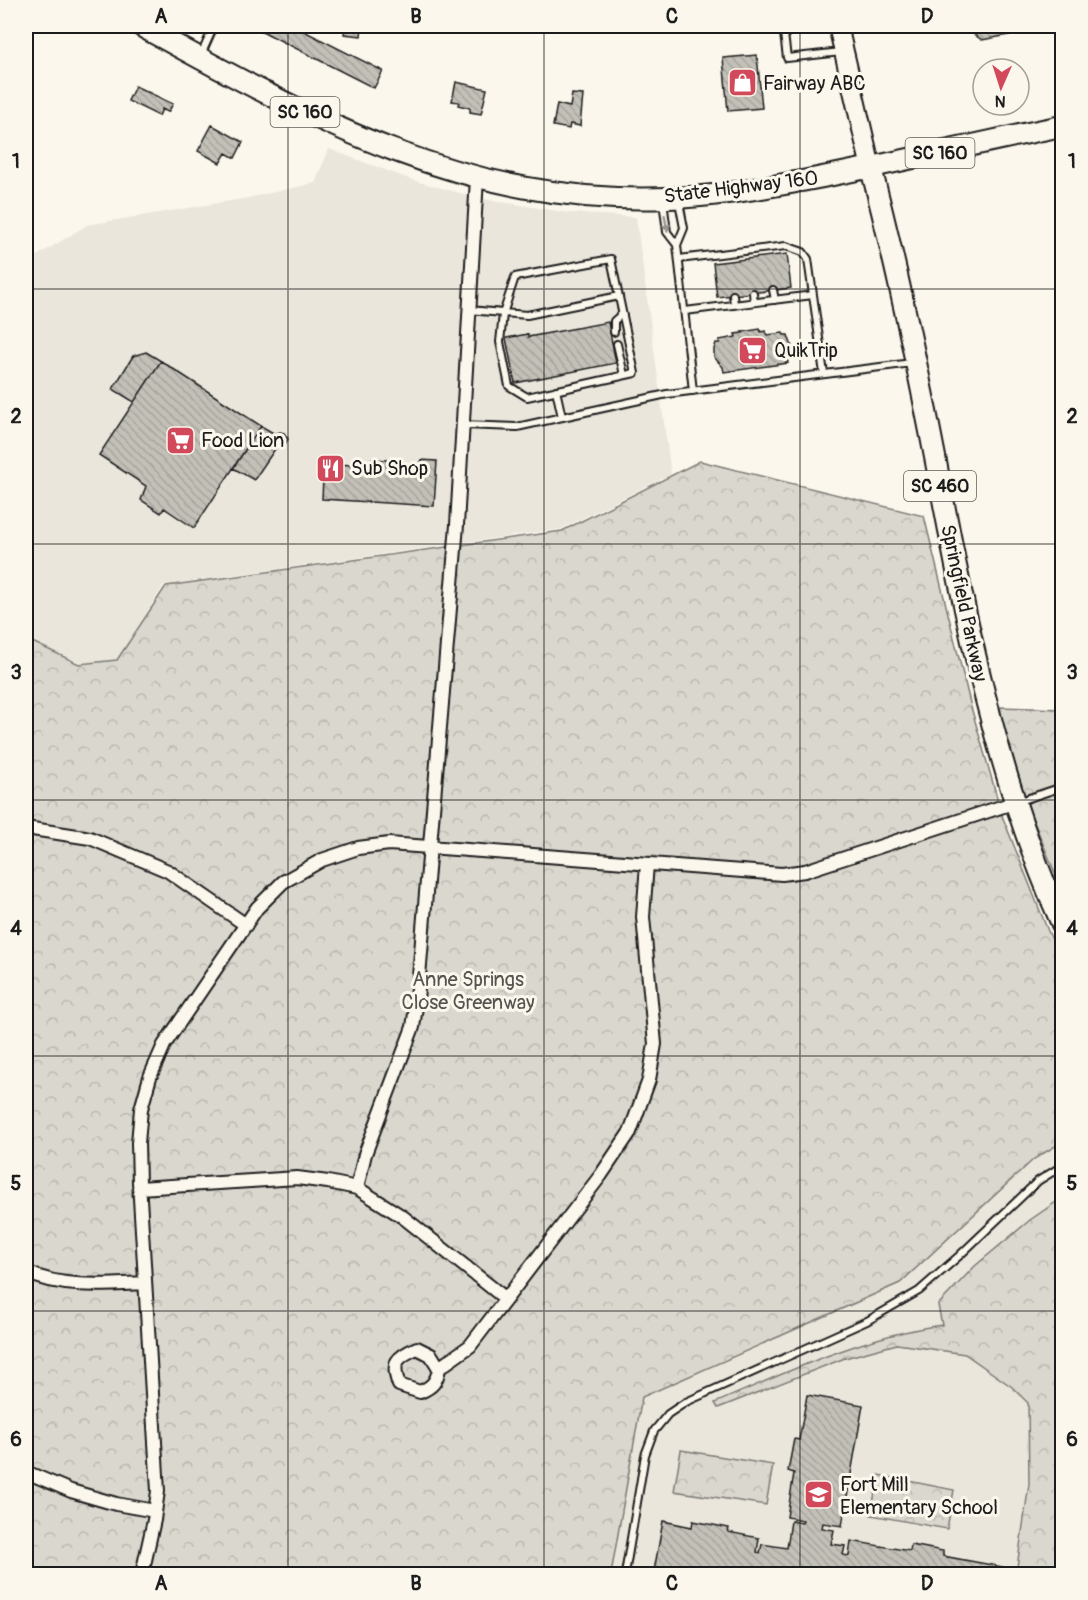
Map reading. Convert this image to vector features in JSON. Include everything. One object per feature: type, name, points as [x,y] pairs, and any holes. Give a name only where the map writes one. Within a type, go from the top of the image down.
[{"type":"main road","name":"State Highway 160","points":[[141,26],[307,113],[362,139],[417,160],[477,178],[571,194],[620,198],[671,198],[777,185],[871,168]]},
{"type":"main road","name":"SC 460","points":[[838,26],[871,168]]},
{"type":"main road","name":"SC 160","points":[[871,168],[1062,126]]},
{"type":"main road","name":"Springfield Parkway","points":[[871,168],[893,251],[983,693],[1027,838],[1062,924]]},
{"type":"street","points":[[357,1188],[365,1154],[413,1027],[418,990],[457,525],[477,178]]},
{"type":"street","points":[[142,1575],[158,1491],[139,1188],[138,1143],[141,1109],[150,1077],[164,1045],[257,908],[284,882],[321,860],[358,848],[389,844],[782,874],[805,872],[1016,802]]},
{"type":"street","points":[[26,828],[90,838],[168,872],[246,925]]},
{"type":"street","points":[[440,1368],[470,1346],[602,1175],[630,1132],[649,1080],[656,1044],[643,917],[646,864]]},
{"type":"street","points":[[139,1188],[297,1178],[357,1188],[403,1216],[506,1299]]},
{"type":"street","points":[[26,1272],[63,1282],[93,1285],[145,1283]]},
{"type":"street","points":[[26,1472],[71,1491],[116,1504],[155,1511]]},
{"type":"lane","points":[[200,58],[214,26]]},
{"type":"lane","points":[[783,26],[787,58],[844,52]]},
{"type":"lane","points":[[671,198],[684,228],[677,244]]},
{"type":"lane","points":[[671,198],[667,232],[677,244],[680,259],[693,391]]},
{"type":"lane","points":[[680,259],[786,246],[803,252],[808,259],[824,374]]},
{"type":"lane","points":[[767,248],[768,256]]},
{"type":"lane","points":[[747,251],[749,258]]},
{"type":"lane","points":[[728,253],[729,261]]},
{"type":"lane","points":[[611,259],[619,296],[635,373],[527,397],[508,386],[500,342],[503,314],[515,277],[611,259]]},
{"type":"lane","points":[[773,290],[775,300]]},
{"type":"lane","points":[[753,293],[754,302]]},
{"type":"lane","points":[[733,295],[734,305]]},
{"type":"lane","points":[[685,311],[813,295]]},
{"type":"lane","points":[[470,310],[527,315],[619,296]]},
{"type":"lane","points":[[614,332],[615,321],[622,314]]},
{"type":"lane","points":[[617,344],[624,375]]},
{"type":"lane","points":[[463,426],[510,427],[667,394],[916,362]]},
{"type":"lane","points":[[556,390],[562,417]]},
{"type":"lane","points":[[1016,802],[1062,787]]},
{"type":"lane","points":[[626,1575],[645,1455],[654,1431],[668,1414],[686,1402],[867,1322],[919,1291],[1038,1180],[1062,1166]]},
{"type":"shaded area","points":[[329,149],[412,180],[478,198],[569,213],[636,217],[671,474],[561,529],[164,585],[117,660],[80,663],[26,638],[26,427],[32,259],[87,225],[248,198],[315,183]]},
{"type":"shaded area","points":[[1062,1142],[1062,1574],[611,1574],[642,1397],[900,1283],[1034,1159]]},
{"type":"green space","points":[[32,259],[26,413],[26,263]]},
{"type":"green space","name":"Anne Springs Close Greenway","points":[[700,461],[924,516],[971,707],[1003,818],[1062,961],[1062,1142],[1034,1159],[900,1283],[642,1397],[611,1574],[26,1574],[26,639],[79,664],[117,660],[166,586],[562,531]]},
{"type":"green space","points":[[997,707],[1062,709],[1062,890],[1030,812]]},
{"type":"green space","points":[[1062,1198],[1062,1574],[1016,1574],[1029,1484],[1028,1403],[1012,1387],[965,1354],[897,1344],[845,1358],[718,1408],[715,1403],[826,1356],[883,1337],[942,1325],[938,1305],[975,1266],[1030,1220]]},
{"type":"green space","points":[[681,1450],[773,1465],[766,1505],[674,1491]]},
{"type":"green space","points":[[878,1475],[954,1490],[947,1529],[871,1515]]},
{"type":"building","points":[[252,26],[294,26],[383,71],[374,88]]},
{"type":"building","points":[[345,26],[362,26],[361,36],[344,34]]},
{"type":"building","points":[[970,26],[1040,26],[1041,29],[982,40],[972,33]]},
{"type":"building","name":"Fairway ABC","points":[[757,55],[762,108],[728,111],[723,58]]},
{"type":"building","points":[[456,82],[487,89],[481,114],[470,112],[470,108],[452,101]]},
{"type":"building","points":[[135,86],[173,104],[168,112],[162,109],[159,116],[128,101]]},
{"type":"building","points":[[572,94],[583,95],[580,126],[570,124],[569,129],[553,126],[557,104],[570,107]]},
{"type":"building","points":[[212,125],[243,142],[235,158],[226,153],[220,163],[198,151]]},
{"type":"building","points":[[787,254],[791,288],[717,297],[713,263]]},
{"type":"building","points":[[608,322],[616,363],[515,383],[506,338],[528,334],[528,337]]},
{"type":"building","name":"QuikTrip","points":[[760,329],[761,332],[766,331],[767,335],[783,333],[788,335],[792,347],[787,358],[788,363],[724,372],[723,367],[714,357],[716,343],[720,343],[719,340],[736,337],[735,334]]},
{"type":"building","points":[[146,352],[161,361],[134,402],[113,389],[133,356]]},
{"type":"building","name":"Food Lion","points":[[161,361],[261,426],[194,528],[164,508],[161,513],[141,500],[146,486],[99,455]]},
{"type":"building","points":[[261,426],[275,434],[284,433],[288,439],[284,446],[277,446],[254,480],[233,468]]},
{"type":"building","points":[[324,458],[336,458],[335,464],[371,466],[371,459],[387,460],[387,466],[421,468],[421,460],[437,461],[434,506],[322,499]]},
{"type":"building","name":"Fort Mill Elementary School","points":[[807,1395],[863,1405],[842,1526],[823,1523],[822,1528],[834,1530],[831,1544],[845,1546],[843,1555],[849,1556],[851,1541],[910,1551],[911,1545],[943,1551],[943,1556],[1003,1567],[1001,1574],[674,1574],[654,1571],[663,1521],[692,1527],[693,1521],[729,1528],[728,1532],[759,1538],[757,1552],[760,1553],[762,1544],[787,1548],[791,1521],[802,1523],[803,1520],[787,1517],[794,1473],[788,1471],[794,1439],[799,1440]]},
{"type":"place","name":"Fairway ABC","points":[[742,83]]},
{"type":"place","name":"QuikTrip","points":[[753,350]]},
{"type":"place","name":"Food Lion","points":[[180,440]]},
{"type":"place","name":"Sub Shop","points":[[330,468]]},
{"type":"place","name":"Fort Mill Elementary School","points":[[819,1495]]}]
